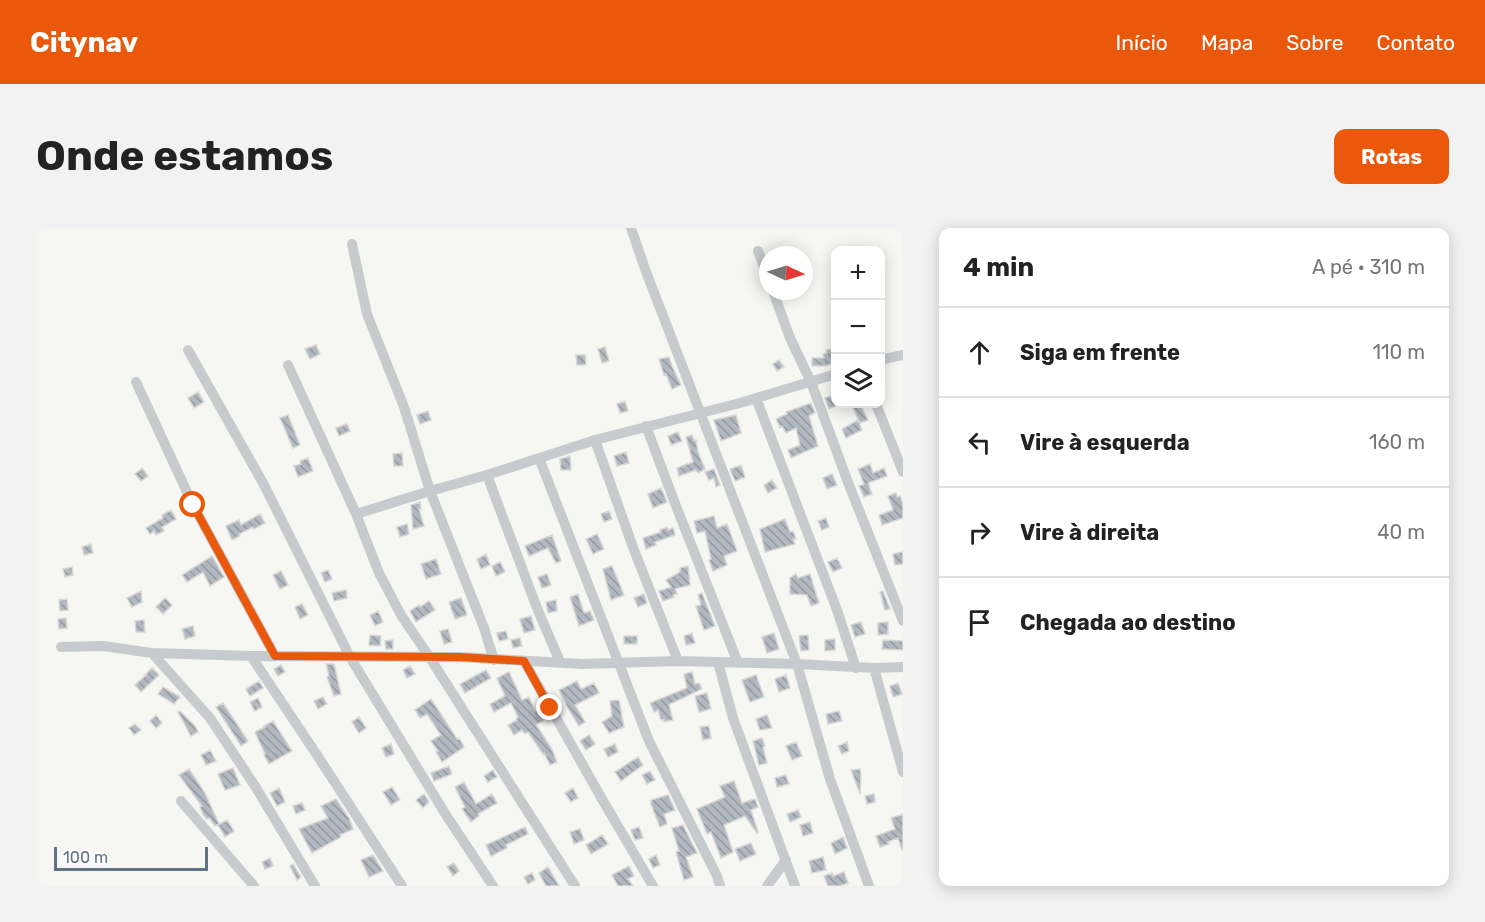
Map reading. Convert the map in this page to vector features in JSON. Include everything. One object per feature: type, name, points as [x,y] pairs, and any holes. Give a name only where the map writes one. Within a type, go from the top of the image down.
[{"type":"street","points":[[631,228],[797,664],[830,779],[869,886]]},
{"type":"street","points":[[352,244],[367,314],[404,407],[430,491],[484,627],[494,660]]},
{"type":"street","points":[[776,300],[790,338],[811,381],[903,621]]},
{"type":"street","points":[[188,350],[263,483],[350,657],[446,815],[493,886]]},
{"type":"street","points":[[885,359],[903,354]]},
{"type":"street","points":[[288,365],[356,514],[384,583],[401,615],[575,886]]},
{"type":"street","points":[[356,514],[594,440],[756,398],[831,375]]},
{"type":"street","points":[[136,382],[193,505],[275,656]]},
{"type":"street","points":[[756,398],[837,610],[856,668]]},
{"type":"street","points":[[878,408],[903,472]]},
{"type":"street","points":[[646,426],[738,663]]},
{"type":"street","points":[[594,440],[678,661]]},
{"type":"street","points":[[538,458],[649,741],[720,886]]},
{"type":"street","points":[[487,475],[560,663]]},
{"type":"street","points":[[61,647],[103,646],[152,653],[460,657],[582,664],[678,661],[856,668],[903,667]]},
{"type":"street","points":[[152,653],[210,718],[255,786],[315,886]]},
{"type":"street","points":[[251,656],[402,886]]},
{"type":"street","points":[[524,661],[653,886]]},
{"type":"street","points":[[718,662],[733,718],[795,886]]},
{"type":"street","points":[[874,668],[903,772]]},
{"type":"street","points":[[181,801],[254,886]]},
{"type":"street","points":[[767,886],[786,860]]},
{"type":"building","points":[[316,345],[320,354],[310,359],[305,349]]},
{"type":"building","points":[[605,347],[609,361],[602,363],[598,349]]},
{"type":"building","points":[[831,349],[831,364],[812,366],[812,358],[824,358],[823,354],[827,353],[826,350]]},
{"type":"building","points":[[576,355],[585,355],[586,365],[577,365]]},
{"type":"building","points":[[669,357],[681,385],[672,389],[659,359]]},
{"type":"building","points":[[779,360],[784,367],[777,371],[773,364]]},
{"type":"building","points":[[198,392],[204,402],[194,408],[188,398]]},
{"type":"building","points":[[831,396],[831,408],[829,409],[825,398]]},
{"type":"building","points":[[625,401],[628,411],[620,413],[617,404]]},
{"type":"building","points":[[811,403],[815,413],[809,416],[818,446],[791,458],[788,450],[800,445],[796,428],[786,433],[776,419],[787,414],[786,412]]},
{"type":"building","points":[[853,408],[862,408],[868,420],[860,423]]},
{"type":"building","points":[[428,411],[431,420],[420,424],[417,415]]},
{"type":"building","points":[[288,415],[300,445],[293,448],[280,418]]},
{"type":"building","points":[[736,415],[741,433],[721,441],[714,420]]},
{"type":"building","points":[[858,420],[862,430],[846,438],[842,429]]},
{"type":"building","points":[[347,424],[350,431],[339,436],[336,428]]},
{"type":"building","points":[[678,432],[682,441],[671,445],[668,436]]},
{"type":"building","points":[[692,435],[694,441],[696,440],[705,469],[698,473],[696,470],[679,476],[677,468],[693,462],[686,437]]},
{"type":"building","points":[[626,452],[629,463],[617,466],[614,456]]},
{"type":"building","points":[[402,453],[403,466],[394,466],[393,454]]},
{"type":"building","points":[[570,456],[571,470],[561,470],[560,459]]},
{"type":"building","points":[[308,458],[313,471],[298,477],[294,466]]},
{"type":"building","points":[[870,464],[873,473],[884,468],[887,476],[868,483],[872,494],[864,497],[859,486],[864,484],[858,469]]},
{"type":"building","points":[[741,465],[745,477],[735,481],[730,469]]},
{"type":"building","points":[[142,468],[148,476],[141,481],[135,474]]},
{"type":"building","points":[[714,469],[720,485],[716,487],[714,478],[709,480],[705,472]]},
{"type":"building","points":[[832,474],[837,485],[827,489],[823,478]]},
{"type":"building","points":[[772,480],[777,488],[768,493],[764,485]]},
{"type":"building","points":[[661,488],[667,502],[653,508],[648,494]]},
{"type":"building","points":[[896,493],[903,504],[903,518],[882,525],[879,515],[893,510],[888,496]]},
{"type":"building","points":[[420,502],[421,509],[419,509],[424,526],[413,529],[411,505]]},
{"type":"building","points":[[171,510],[176,519],[162,527],[164,531],[156,535],[154,531],[150,534],[146,528],[163,518],[162,515]]},
{"type":"building","points":[[609,511],[612,519],[604,522],[601,514]]},
{"type":"building","points":[[260,514],[265,523],[239,534],[240,536],[232,540],[226,526],[239,520],[241,525]]},
{"type":"building","points":[[714,516],[717,528],[727,524],[737,551],[724,556],[727,565],[713,571],[705,531],[697,533],[694,521]]},
{"type":"building","points":[[826,518],[829,527],[822,530],[818,521]]},
{"type":"building","points":[[785,519],[790,532],[793,531],[795,544],[765,552],[760,529]]},
{"type":"building","points":[[407,524],[409,534],[400,537],[397,527]]},
{"type":"building","points":[[667,527],[668,530],[673,528],[675,535],[655,542],[656,545],[646,549],[643,538],[661,532],[660,530]]},
{"type":"building","points":[[597,534],[604,549],[593,554],[586,539]]},
{"type":"building","points":[[552,535],[561,561],[556,563],[548,548],[529,556],[525,546]]},
{"type":"building","points":[[91,544],[93,553],[84,555],[82,547]]},
{"type":"building","points":[[903,552],[903,564],[895,565],[893,554]]},
{"type":"building","points":[[486,554],[490,565],[481,569],[477,559]]},
{"type":"building","points":[[212,556],[224,577],[210,586],[203,572],[187,582],[182,575]]},
{"type":"building","points":[[837,558],[842,568],[833,572],[828,562]]},
{"type":"building","points":[[436,559],[441,574],[426,579],[421,564]]},
{"type":"building","points":[[500,562],[505,572],[496,576],[492,566]]},
{"type":"building","points":[[612,566],[624,595],[611,600],[603,569]]},
{"type":"building","points":[[688,566],[690,585],[675,589],[677,594],[673,595],[674,597],[663,601],[659,591],[671,587],[666,580],[680,572],[680,568]]},
{"type":"building","points":[[72,567],[73,575],[65,577],[63,569]]},
{"type":"building","points":[[328,570],[332,579],[325,582],[321,573]]},
{"type":"building","points":[[281,571],[288,585],[280,589],[273,575]]},
{"type":"building","points":[[547,574],[551,585],[542,588],[538,577]]},
{"type":"building","points":[[796,574],[798,578],[810,574],[819,603],[811,606],[807,595],[790,594],[790,578]]},
{"type":"building","points":[[346,590],[347,598],[334,601],[332,593]]},
{"type":"building","points":[[141,591],[142,602],[132,607],[127,598]]},
{"type":"building","points":[[883,591],[890,609],[885,610],[880,592]]},
{"type":"building","points":[[702,593],[715,626],[704,630],[696,606],[701,605],[698,595]]},
{"type":"building","points":[[578,594],[584,613],[590,611],[594,620],[579,626],[570,597]]},
{"type":"building","points":[[644,594],[647,603],[638,607],[634,598]]},
{"type":"building","points":[[165,598],[172,605],[163,614],[156,607]]},
{"type":"building","points":[[461,598],[467,615],[455,619],[449,602]]},
{"type":"building","points":[[67,599],[68,610],[60,611],[59,600]]},
{"type":"building","points":[[556,600],[557,611],[548,613],[546,602]]},
{"type":"building","points":[[429,601],[435,610],[416,622],[410,611]]},
{"type":"building","points":[[302,604],[308,615],[300,619],[295,607]]},
{"type":"building","points":[[378,611],[383,622],[375,626],[370,615]]},
{"type":"building","points":[[531,616],[535,630],[524,633],[520,619]]},
{"type":"building","points":[[66,618],[67,628],[59,629],[58,619]]},
{"type":"building","points":[[144,620],[145,632],[136,632],[135,621]]},
{"type":"building","points":[[861,622],[865,634],[855,637],[851,625]]},
{"type":"building","points":[[888,622],[888,634],[878,635],[878,623]]},
{"type":"building","points":[[193,626],[195,636],[185,639],[182,629]]},
{"type":"building","points":[[448,629],[452,642],[444,644],[440,631]]},
{"type":"building","points":[[506,631],[508,639],[499,641],[497,633]]},
{"type":"building","points":[[692,633],[695,643],[686,645],[684,636]]},
{"type":"building","points":[[774,633],[779,649],[767,653],[762,637]]},
{"type":"building","points":[[370,635],[381,636],[380,646],[369,645]]},
{"type":"building","points":[[808,635],[809,650],[801,651],[799,636]]},
{"type":"building","points":[[624,636],[637,636],[637,644],[624,644]]},
{"type":"building","points":[[520,638],[522,646],[513,648],[511,640]]},
{"type":"building","points":[[835,639],[835,650],[825,651],[825,640]]},
{"type":"building","points":[[393,640],[393,649],[386,649],[385,641]]},
{"type":"building","points":[[883,640],[903,641],[903,650],[882,649]]},
{"type":"building","points":[[326,664],[334,664],[341,694],[334,696],[327,677],[329,676]]},
{"type":"building","points":[[281,665],[285,672],[278,676],[274,669]]},
{"type":"building","points":[[410,666],[415,674],[407,678],[403,670]]},
{"type":"building","points":[[152,668],[159,675],[141,692],[135,685]]},
{"type":"building","points":[[486,670],[491,678],[465,693],[460,684]]},
{"type":"building","points":[[509,672],[522,700],[529,697],[535,711],[537,710],[543,721],[536,725],[552,749],[557,762],[550,765],[528,732],[525,734],[522,730],[514,735],[508,725],[518,717],[511,703],[494,712],[490,704],[505,696],[497,678]]},
{"type":"building","points":[[692,672],[695,684],[699,683],[702,689],[670,704],[673,720],[664,722],[658,710],[654,712],[650,703],[687,688],[684,674]]},
{"type":"building","points":[[756,675],[764,697],[750,702],[742,680]]},
{"type":"building","points":[[786,675],[790,688],[779,692],[775,679]]},
{"type":"building","points":[[259,681],[263,688],[250,696],[246,689]]},
{"type":"building","points":[[577,681],[581,689],[594,683],[599,693],[575,705],[585,722],[579,726],[559,690]]},
{"type":"building","points":[[898,683],[902,694],[893,697],[890,686]]},
{"type":"building","points":[[163,687],[180,697],[174,704],[158,694]]},
{"type":"building","points":[[707,693],[711,709],[699,712],[695,696]]},
{"type":"building","points":[[323,697],[327,704],[318,709],[314,701]]},
{"type":"building","points":[[258,698],[262,707],[255,711],[250,702]]},
{"type":"building","points":[[431,699],[464,747],[442,762],[431,741],[441,735],[427,714],[420,718],[415,710]]},
{"type":"building","points":[[619,700],[624,727],[609,733],[602,722],[612,716],[610,701]]},
{"type":"building","points":[[223,703],[248,741],[241,746],[216,707]]},
{"type":"building","points":[[180,711],[198,732],[191,736],[178,712]]},
{"type":"building","points":[[839,711],[842,721],[828,724],[826,714]]},
{"type":"building","points":[[156,715],[162,723],[156,728],[150,721]]},
{"type":"building","points":[[767,715],[772,728],[760,730],[756,719]]},
{"type":"building","points":[[359,717],[366,728],[359,733],[352,722]]},
{"type":"building","points":[[273,721],[292,751],[269,764],[255,732]]},
{"type":"building","points":[[135,724],[141,730],[134,735],[129,728]]},
{"type":"building","points":[[709,726],[711,738],[703,740],[700,727]]},
{"type":"building","points":[[589,735],[595,744],[586,750],[580,741]]},
{"type":"building","points":[[762,738],[767,763],[759,765],[753,741]]},
{"type":"building","points":[[796,742],[802,756],[792,760],[786,746]]},
{"type":"building","points":[[847,742],[849,751],[842,754],[838,746]]},
{"type":"building","points":[[391,744],[394,754],[386,757],[382,748]]},
{"type":"building","points":[[615,744],[618,752],[608,757],[604,749]]},
{"type":"building","points":[[210,750],[216,761],[206,765],[201,755]]},
{"type":"building","points":[[638,757],[643,765],[621,781],[615,772]]},
{"type":"building","points":[[449,766],[452,774],[434,781],[431,773]]},
{"type":"building","points":[[233,768],[240,785],[225,790],[218,774]]},
{"type":"building","points":[[189,769],[205,793],[219,824],[215,826],[209,818],[204,816],[200,807],[202,806],[179,775]]},
{"type":"building","points":[[860,769],[861,776],[860,794],[851,770]]},
{"type":"building","points":[[493,770],[497,777],[488,782],[484,776]]},
{"type":"building","points":[[650,771],[655,780],[647,784],[642,775]]},
{"type":"building","points":[[786,775],[789,784],[777,787],[775,778]]},
{"type":"building","points":[[734,781],[742,803],[755,799],[758,807],[751,810],[758,832],[745,816],[724,825],[733,852],[721,858],[711,832],[707,834],[697,809],[725,797],[720,786]]},
{"type":"building","points":[[464,782],[476,804],[492,794],[497,803],[478,814],[479,816],[471,822],[462,809],[465,807],[455,787]]},
{"type":"building","points":[[392,787],[400,800],[391,805],[383,792]]},
{"type":"building","points":[[279,788],[285,802],[277,806],[270,793]]},
{"type":"building","points":[[573,788],[578,798],[571,802],[565,793]]},
{"type":"building","points":[[424,794],[429,802],[423,808],[416,800]]},
{"type":"building","points":[[874,794],[875,802],[867,804],[865,796]]},
{"type":"building","points":[[668,795],[675,810],[664,814],[667,824],[660,827],[651,800]]},
{"type":"building","points":[[336,799],[349,818],[353,829],[312,853],[299,829],[328,818],[321,806]]},
{"type":"building","points":[[302,803],[305,810],[296,814],[293,806]]},
{"type":"building","points":[[798,810],[801,817],[790,822],[787,814]]},
{"type":"building","points":[[903,814],[903,850],[898,838],[880,847],[876,836],[895,829],[891,818]]},
{"type":"building","points":[[227,820],[234,831],[225,837],[218,825]]},
{"type":"building","points":[[810,822],[813,833],[803,836],[800,825]]},
{"type":"building","points":[[683,825],[697,853],[686,857],[693,877],[684,880],[672,828]]},
{"type":"building","points":[[525,827],[528,834],[491,856],[486,845]]},
{"type":"building","points":[[639,827],[643,838],[635,840],[631,830]]},
{"type":"building","points":[[580,829],[584,840],[574,844],[570,832]]},
{"type":"building","points":[[602,835],[608,844],[591,854],[586,845]]},
{"type":"building","points":[[843,837],[847,848],[835,854],[831,843]]},
{"type":"building","points":[[751,843],[756,854],[740,861],[735,849]]},
{"type":"building","points":[[373,855],[383,871],[369,877],[361,860]]},
{"type":"building","points":[[656,855],[660,865],[653,868],[649,859]]},
{"type":"building","points":[[823,857],[826,870],[812,873],[809,861]]},
{"type":"building","points":[[270,858],[273,866],[265,869],[262,862]]},
{"type":"building","points":[[454,863],[459,871],[453,876],[447,867]]},
{"type":"building","points":[[293,864],[301,877],[297,880],[290,866]]},
{"type":"building","points":[[629,866],[634,876],[628,879],[633,886],[618,886],[612,875]]},
{"type":"building","points":[[548,867],[559,886],[546,886],[539,873]]},
{"type":"building","points":[[844,872],[848,883],[828,886],[824,876]]},
{"type":"building","points":[[532,873],[535,880],[528,884],[524,877]]},
{"type":"route","points":[[193,505],[275,656],[460,657],[524,661],[550,708]]}]
